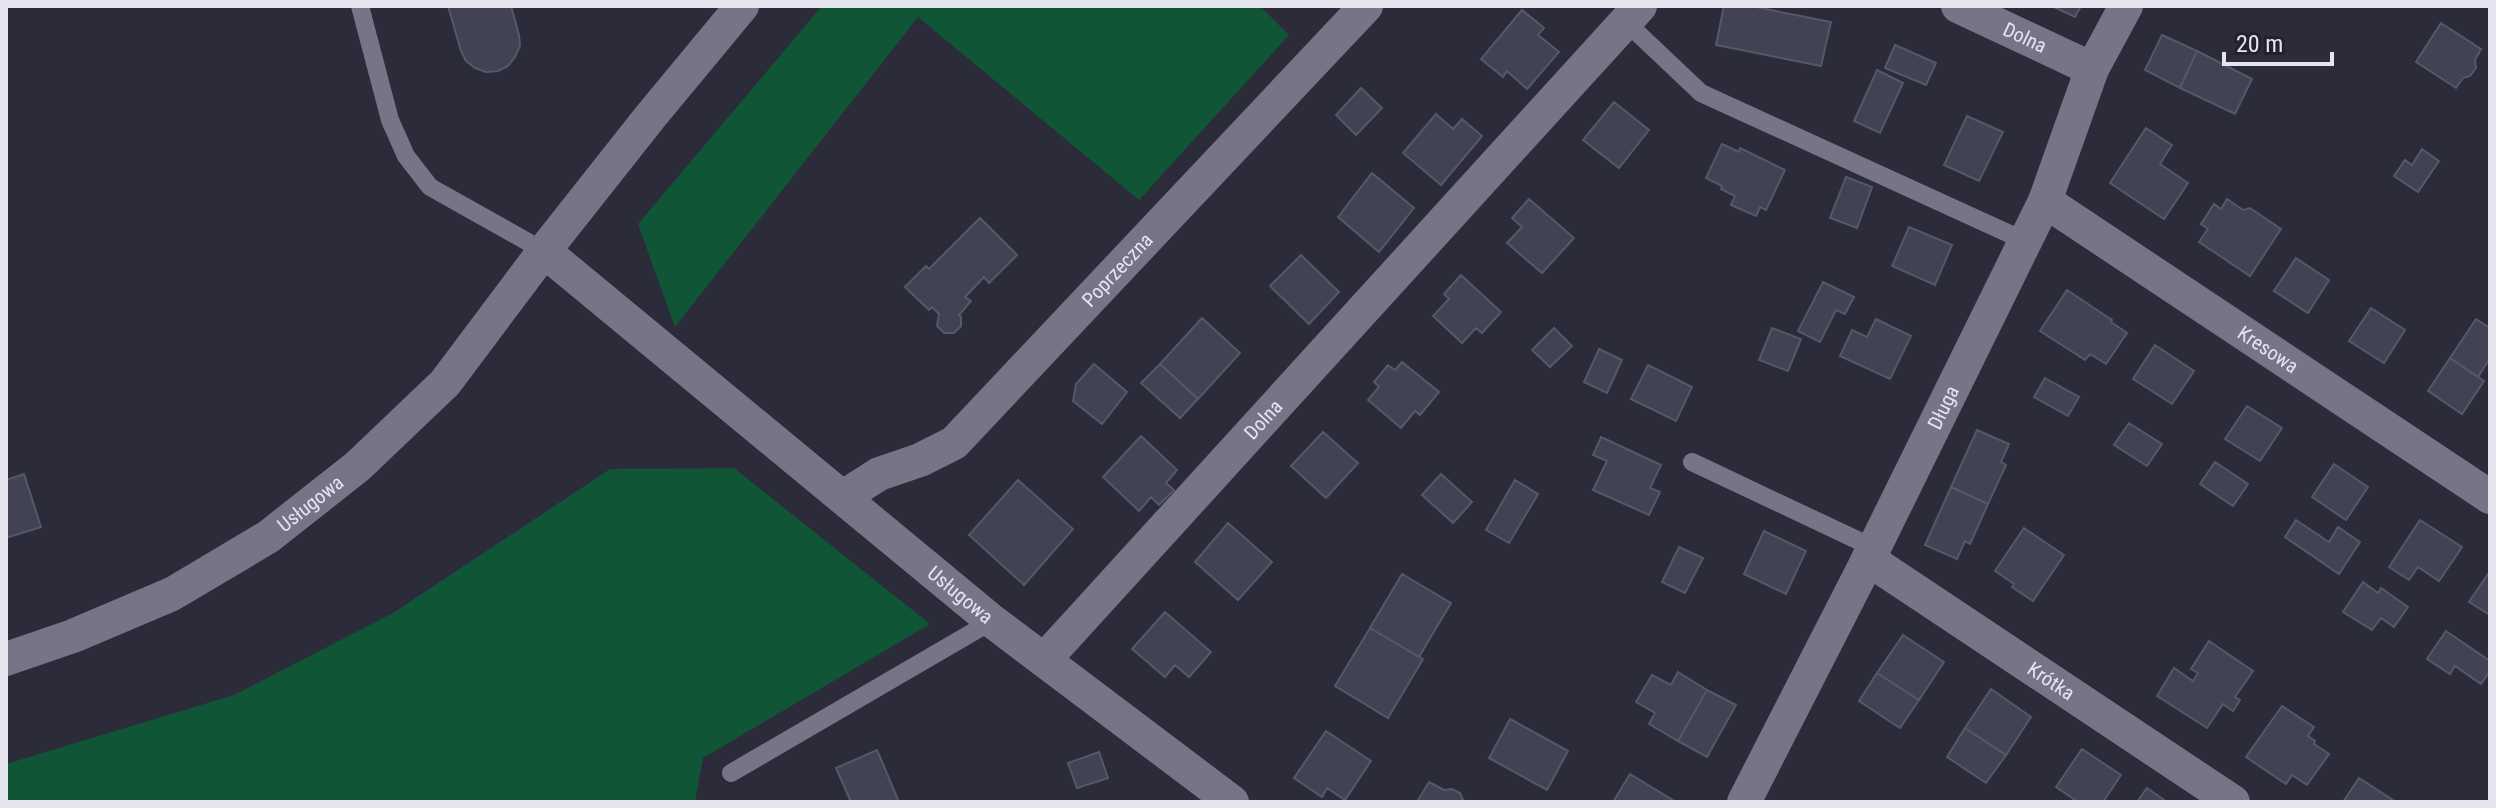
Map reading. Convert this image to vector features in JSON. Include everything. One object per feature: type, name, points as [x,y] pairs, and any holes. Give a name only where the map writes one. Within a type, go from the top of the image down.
[{"type":"street","name":"Usługowa","points":[[6,659],[73,636],[172,594],[268,537],[358,466],[445,383],[544,251],[742,6]]},
{"type":"street","name":"Poprzeczna","points":[[843,497],[879,474],[920,460],[954,443],[1366,6]]},
{"type":"street","name":"Dolna","points":[[1958,6],[2092,69]]},
{"type":"street","name":"Długa","points":[[1744,802],[1871,554],[2045,201],[2092,69],[2126,6]]},
{"type":"street","name":"Dolna","points":[[1045,659],[1633,14]]},
{"type":"street","name":"Kresowa","points":[[2045,201],[2490,497]]},
{"type":"street","name":"Usługowa","points":[[544,251],[992,621],[1045,659]]},
{"type":"street","name":"Krótka","points":[[1871,554],[2233,802]]},
{"type":"street","points":[[1045,659],[1232,802]]},
{"type":"lane","name":"Usługowa","points":[[360,6],[390,120],[406,156],[430,187],[544,251]]},
{"type":"lane","points":[[1633,14],[1701,93],[2025,241]]},
{"type":"lane","points":[[1692,462],[1871,554]]},
{"type":"lane","points":[[731,773],[992,621]]},
{"type":"green space","points":[[822,6],[1260,6],[1289,35],[1139,200],[918,17],[675,327],[638,224]]},
{"type":"green space","points":[[734,468],[930,624],[703,758],[695,802],[6,802],[6,764],[234,695],[393,613],[610,469]]},
{"type":"building","points":[[448,6],[511,6],[520,46],[508,66],[486,72],[466,61]]},
{"type":"building","points":[[1724,6],[1751,6],[1831,22],[1821,66],[1716,45]]},
{"type":"building","points":[[2052,6],[2081,6],[2075,17]]},
{"type":"building","points":[[1522,10],[1544,28],[1538,35],[1559,52],[1527,89],[1507,71],[1503,77],[1481,59]]},
{"type":"building","points":[[2441,23],[2481,49],[2475,60],[2476,68],[2456,88],[2416,62]]},
{"type":"building","points":[[2162,35],[2197,51],[2180,88],[2145,70]]},
{"type":"building","points":[[1895,45],[1936,63],[1926,85],[1885,68]]},
{"type":"building","points":[[2197,51],[2252,79],[2235,114],[2180,88]]},
{"type":"building","points":[[1877,70],[1903,83],[1880,133],[1854,121]]},
{"type":"building","points":[[1361,88],[1382,108],[1356,135],[1336,115]]},
{"type":"building","points":[[1614,102],[1649,130],[1619,168],[1583,140]]},
{"type":"building","points":[[1436,114],[1453,129],[1462,119],[1482,136],[1441,185],[1403,153]]},
{"type":"building","points":[[1967,116],[2003,132],[1979,181],[1944,165]]},
{"type":"building","points":[[2146,128],[2172,145],[2160,164],[2188,183],[2164,219],[2110,183]]},
{"type":"building","points":[[1722,144],[1739,152],[1740,148],[1785,170],[1766,210],[1760,207],[1756,216],[1731,205],[1735,196],[1706,178]]},
{"type":"building","points":[[2422,149],[2439,161],[2418,192],[2394,176],[2405,160],[2412,165]]},
{"type":"building","points":[[1372,173],[1414,208],[1379,252],[1338,217]]},
{"type":"building","points":[[1846,177],[1872,187],[1857,228],[1830,218]]},
{"type":"building","points":[[1529,199],[1574,238],[1542,273],[1507,243],[1522,227],[1512,218]]},
{"type":"building","points":[[2227,199],[2243,210],[2250,208],[2281,229],[2250,276],[2199,242],[2208,229],[2201,224],[2214,204],[2221,209]]},
{"type":"building","points":[[980,218],[1017,255],[989,283],[984,277],[965,297],[971,301],[959,315],[961,326],[954,333],[944,333],[937,326],[939,314],[932,307],[929,310],[905,287],[926,266],[929,269]]},
{"type":"building","points":[[1909,227],[1952,245],[1935,285],[1892,266]]},
{"type":"building","points":[[1301,255],[1339,292],[1309,324],[1270,286]]},
{"type":"building","points":[[2296,258],[2329,280],[2308,313],[2274,291]]},
{"type":"building","points":[[1461,275],[1501,312],[1482,333],[1476,328],[1462,343],[1433,316],[1449,299],[1444,294]]},
{"type":"building","points":[[1823,282],[1854,297],[1845,314],[1836,310],[1820,342],[1798,331]]},
{"type":"building","points":[[2067,290],[2127,333],[2106,364],[2090,354],[2085,360],[2040,331]]},
{"type":"building","points":[[2371,308],[2405,330],[2384,363],[2349,341]]},
{"type":"building","points":[[1202,318],[1240,353],[1198,399],[1160,364]]},
{"type":"building","points":[[1876,319],[1911,336],[1890,379],[1840,356],[1852,330],[1867,337]]},
{"type":"building","points":[[2476,319],[2490,328],[2490,358],[2478,377],[2450,358]]},
{"type":"building","points":[[1554,328],[1572,346],[1550,367],[1532,350]]},
{"type":"building","points":[[1772,328],[1801,339],[1788,371],[1759,360]]},
{"type":"building","points":[[2155,345],[2194,371],[2172,404],[2133,379]]},
{"type":"building","points":[[1599,349],[1622,360],[1607,393],[1584,382]]},
{"type":"building","points":[[2450,358],[2484,381],[2462,414],[2428,391]]},
{"type":"building","points":[[1402,362],[1439,392],[1420,415],[1415,411],[1401,428],[1368,400],[1379,387],[1374,382],[1388,365],[1395,370]]},
{"type":"building","points":[[1094,364],[1127,392],[1102,424],[1073,401],[1076,384]]},
{"type":"building","points":[[1160,364],[1198,399],[1180,418],[1141,383]]},
{"type":"building","points":[[1648,365],[1692,387],[1676,421],[1631,399]]},
{"type":"building","points":[[2045,378],[2079,397],[2068,416],[2034,397]]},
{"type":"building","points":[[2247,406],[2282,428],[2260,461],[2225,439]]},
{"type":"building","points":[[2129,423],[2162,444],[2147,466],[2114,445]]},
{"type":"building","points":[[1977,430],[2009,444],[2001,462],[2006,465],[1988,504],[1951,487]]},
{"type":"building","points":[[1323,432],[1358,463],[1326,498],[1291,466]]},
{"type":"building","points":[[1141,436],[1177,470],[1166,483],[1174,490],[1159,505],[1151,497],[1139,511],[1103,477]]},
{"type":"building","points":[[1601,437],[1661,465],[1650,488],[1660,492],[1649,515],[1593,490],[1607,461],[1593,455]]},
{"type":"building","points":[[2215,462],[2248,484],[2233,506],[2200,484]]},
{"type":"building","points":[[2334,464],[2368,487],[2346,520],[2312,497]]},
{"type":"building","points":[[24,474],[41,527],[6,538],[6,480]]},
{"type":"building","points":[[1441,474],[1472,502],[1453,523],[1422,495]]},
{"type":"building","points":[[1018,480],[1073,529],[1024,585],[969,535]]},
{"type":"building","points":[[1515,480],[1538,494],[1509,543],[1486,530]]},
{"type":"building","points":[[1951,487],[1988,504],[1970,544],[1965,541],[1957,559],[1925,545]]},
{"type":"building","points":[[2296,520],[2329,542],[2338,527],[2360,542],[2339,574],[2285,537]]},
{"type":"building","points":[[2420,520],[2462,547],[2439,581],[2418,567],[2409,580],[2389,567]]},
{"type":"building","points":[[1228,523],[1272,562],[1238,600],[1195,562]]},
{"type":"building","points":[[2024,528],[2064,555],[2033,601],[1995,571]]},
{"type":"building","points":[[1764,531],[1806,551],[1786,594],[1744,574]]},
{"type":"building","points":[[1679,547],[1703,558],[1685,593],[1662,582]]},
{"type":"building","points":[[2490,571],[2490,615],[2469,602]]},
{"type":"building","points":[[1402,574],[1451,603],[1419,657],[1370,628]]},
{"type":"building","points":[[2363,582],[2378,593],[2381,588],[2408,607],[2394,627],[2381,618],[2372,630],[2343,612]]},
{"type":"building","points":[[1165,612],[1211,652],[1189,677],[1175,665],[1165,677],[1132,649]]},
{"type":"building","points":[[1370,628],[1423,659],[1388,718],[1335,686]]},
{"type":"building","points":[[2446,631],[2490,661],[2490,671],[2481,684],[2455,666],[2450,674],[2427,659]]},
{"type":"building","points":[[1903,635],[1944,662],[1919,700],[1877,673]]},
{"type":"building","points":[[2209,641],[2253,671],[2235,697],[2240,700],[2233,711],[2223,704],[2207,728],[2157,696],[2174,668],[2193,681],[2198,673],[2191,669]]},
{"type":"building","points":[[1678,672],[1707,690],[1678,741],[1649,724],[1655,713],[1636,702],[1652,675],[1671,685]]},
{"type":"building","points":[[1877,673],[1919,700],[1900,728],[1859,701]]},
{"type":"building","points":[[1991,689],[2031,717],[2006,755],[1965,728]]},
{"type":"building","points":[[1707,690],[1736,705],[1707,757],[1678,741]]},
{"type":"building","points":[[2282,706],[2314,727],[2308,736],[2329,754],[2307,785],[2292,775],[2286,784],[2246,757]]},
{"type":"building","points":[[1510,719],[1568,751],[1547,790],[1489,758]]},
{"type":"building","points":[[1965,728],[2006,755],[1986,783],[1947,757]]},
{"type":"building","points":[[1326,731],[1371,761],[1345,800],[1327,788],[1322,797],[1294,778]]},
{"type":"building","points":[[2082,749],[2121,775],[2103,802],[2078,802],[2056,787]]},
{"type":"building","points":[[877,750],[899,802],[851,802],[836,768]]},
{"type":"building","points":[[1099,752],[1108,778],[1077,788],[1068,763]]},
{"type":"building","points":[[1630,774],[1676,802],[1613,802]]},
{"type":"building","points":[[2359,778],[2396,802],[2343,802]]},
{"type":"building","points":[[1429,782],[1444,790],[1452,789],[1460,793],[1464,802],[1417,802]]},
{"type":"building","points":[[2147,788],[2167,802],[2137,802]]}]
